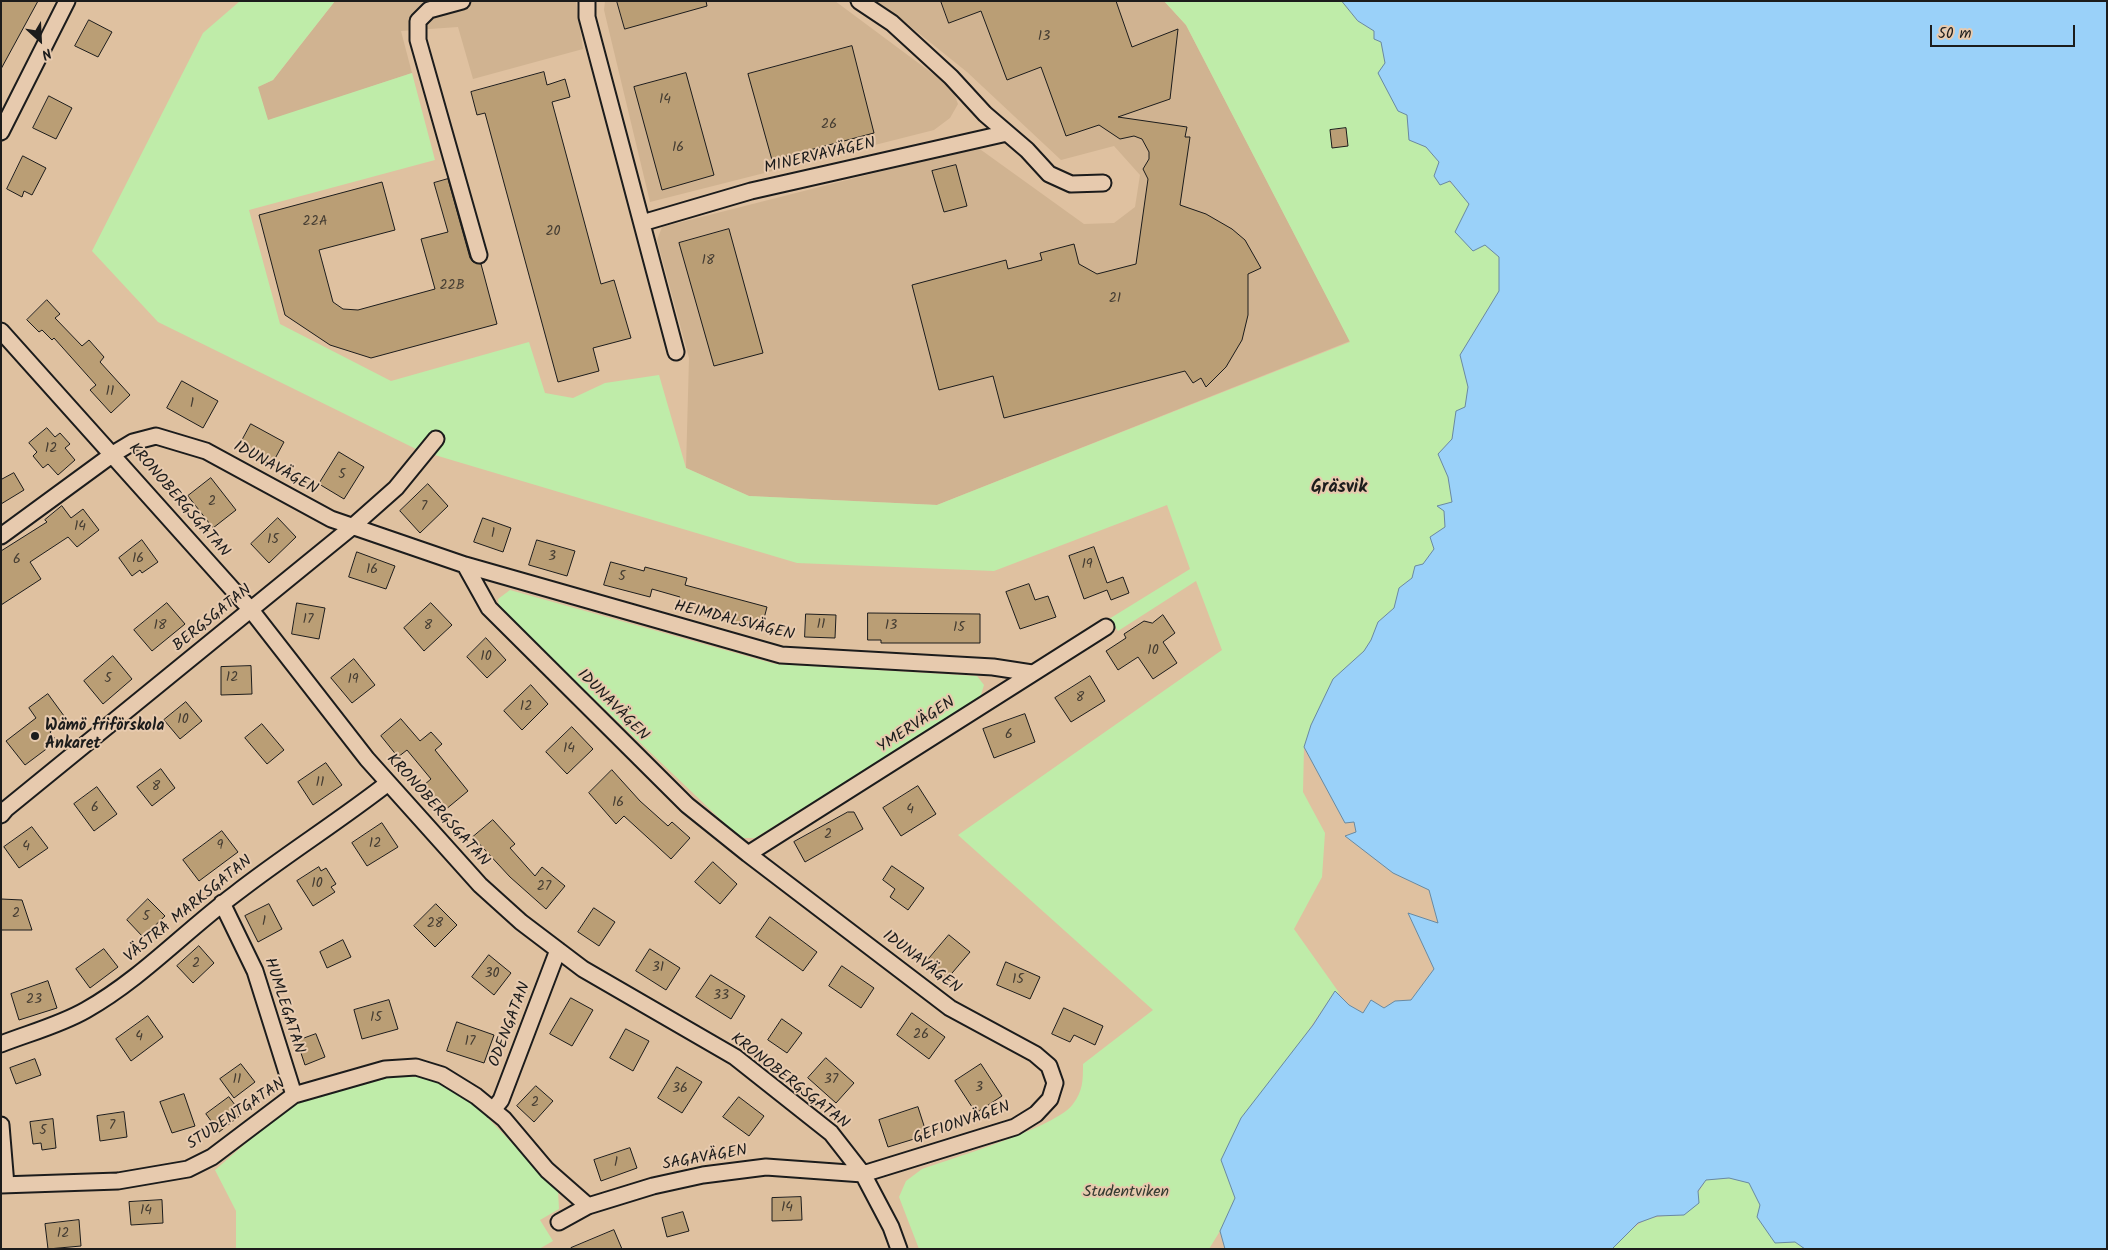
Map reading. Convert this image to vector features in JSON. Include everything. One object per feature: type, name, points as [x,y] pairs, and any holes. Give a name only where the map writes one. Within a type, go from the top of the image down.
[{"type":"street","points":[[1,132],[67,1]]},
{"type":"street","points":[[462,1],[429,10],[418,21],[418,40],[479,255]]},
{"type":"street","points":[[587,1],[587,17],[676,352]]},
{"type":"street","points":[[859,1],[892,23],[951,77],[985,114],[1049,174],[1071,184],[1102,183]]},
{"type":"street","name":"MINERVAVÄGEN","points":[[642,223],[751,191],[1007,133]]},
{"type":"street","name":"KRONOBERGSGATAN","points":[[1,331],[251,610],[367,759],[480,885],[521,922],[583,969],[735,1057],[831,1133],[863,1174],[891,1227],[899,1249]]},
{"type":"street","name":"IDUNAVÄGEN","points":[[1,536],[113,454],[133,442],[156,436],[206,451],[331,519],[465,565],[489,608],[687,805],[748,854],[950,1008],[1035,1054],[1049,1066],[1055,1083]]},
{"type":"street","name":"BERGSGATAN","points":[[1,815],[352,527],[396,488],[436,439]]},
{"type":"street","name":"HEIMDALSVÄGEN","points":[[465,565],[781,655],[993,667],[1032,673]]},
{"type":"street","name":"YMERVÄGEN","points":[[748,854],[1106,627]]},
{"type":"street","name":"VÄSTRA MARKSGATAN","points":[[1,1044],[84,1012],[123,987],[222,903],[281,858],[336,824],[388,783]]},
{"type":"street","name":"HUMLEGATAN","points":[[222,903],[256,971],[294,1095]]},
{"type":"street","name":"ODENGATAN","points":[[493,1110],[501,1100],[558,950]]},
{"type":"street","name":"STUDENTGATAN","points":[[4,1185],[118,1181],[188,1169],[212,1157],[294,1095],[385,1069],[416,1067],[442,1075],[476,1096],[504,1119],[547,1170],[588,1206]]},
{"type":"street","name":"GEFIONVÄGEN","points":[[863,1174],[1015,1127],[1036,1114],[1050,1099],[1055,1083]]},
{"type":"street","points":[[1,1125],[4,1185]]},
{"type":"street","name":"SAGAVÄGEN","points":[[559,1222],[588,1206],[654,1186],[703,1175],[766,1167],[863,1174]]},
{"type":"shaded area","points":[[335,1],[576,1],[583,49],[473,79],[458,27],[401,31],[412,73],[268,121],[257,87],[273,80]]},
{"type":"shaded area","points":[[605,1],[835,1],[952,88],[958,104],[950,118],[934,130],[650,202],[604,10]]},
{"type":"shaded area","points":[[875,1],[1164,1],[1186,25],[1350,341],[937,505],[749,496],[686,468],[689,358],[657,240],[662,227],[977,147],[1084,224],[1114,223],[1135,207],[1140,175],[1114,146],[1061,160],[967,72],[901,19]]},
{"type":"green space","name":"Studentviken","points":[[240,1],[335,1],[273,80],[258,87],[268,120],[412,73],[435,160],[249,210],[280,324],[391,381],[529,342],[545,393],[573,398],[605,383],[659,375],[686,468],[749,496],[937,505],[1350,342],[1186,25],[1164,1],[1342,1],[1358,21],[1374,31],[1381,42],[1385,63],[1407,115],[1409,140],[1426,147],[1439,162],[1434,176],[1447,181],[1463,195],[1485,244],[1499,257],[1499,291],[1460,355],[1468,387],[1465,407],[1456,412],[1452,439],[1438,454],[1448,477],[1452,502],[1438,506],[1444,511],[1445,527],[1430,537],[1434,549],[1423,564],[1415,566],[1412,578],[1399,588],[1394,608],[1378,622],[1371,640],[1364,651],[1333,679],[1304,747],[1303,792],[1325,833],[1322,877],[1294,929],[1340,994],[1335,991],[1221,1160],[1235,1198],[1220,1231],[1209,1249],[919,1249],[899,1197],[906,1181],[922,1169],[1026,1132],[1063,1113],[1079,1095],[1083,1064],[1153,1010],[958,835],[1222,650],[1196,581],[1118,631],[1109,619],[1190,569],[1167,505],[994,571],[797,563],[418,450],[158,322],[92,251],[203,33]]},
{"type":"green space","points":[[510,590],[775,664],[977,676],[984,685],[980,698],[755,838],[740,838],[499,608],[498,599]]},
{"type":"green space","points":[[392,1077],[417,1077],[449,1085],[485,1115],[558,1191],[559,1209],[540,1220],[553,1241],[539,1249],[236,1249],[236,1211],[215,1170],[291,1104]]},
{"type":"green space","points":[[1729,1178],[1749,1182],[1780,1228],[1805,1249],[1612,1249],[1636,1226],[1643,1222],[1659,1217],[1684,1215],[1706,1180]]},
{"type":"water","points":[[1342,1],[2107,1],[2107,1249],[1805,1249],[1795,1242],[1775,1243],[1757,1217],[1760,1205],[1749,1183],[1729,1178],[1706,1180],[1698,1191],[1699,1203],[1684,1215],[1657,1216],[1638,1223],[1612,1249],[1225,1249],[1220,1231],[1235,1198],[1221,1160],[1241,1118],[1313,1025],[1335,991],[1349,1005],[1363,1013],[1371,1000],[1384,1008],[1395,1001],[1411,1000],[1434,969],[1408,913],[1438,923],[1429,890],[1393,873],[1345,836],[1356,832],[1354,822],[1345,823],[1304,747],[1311,725],[1333,679],[1364,651],[1371,640],[1378,622],[1394,608],[1399,588],[1412,578],[1415,566],[1423,564],[1434,549],[1430,537],[1445,527],[1444,511],[1437,506],[1452,502],[1448,477],[1438,454],[1452,439],[1456,411],[1465,407],[1468,387],[1460,355],[1499,291],[1499,257],[1485,245],[1473,251],[1455,232],[1469,204],[1450,181],[1440,185],[1434,176],[1439,162],[1426,147],[1409,140],[1407,115],[1398,111],[1378,73],[1385,63],[1381,42],[1374,39],[1374,31],[1358,21]]},
{"type":"building","points":[[1,1],[38,1],[1,69]]},
{"type":"building","points":[[617,1],[706,1],[707,6],[625,29]]},
{"type":"building","points":[[941,1],[1116,1],[1132,47],[1178,29],[1170,99],[1118,117],[1187,127],[1185,137],[1190,137],[1180,205],[1206,214],[1232,229],[1245,240],[1261,268],[1248,274],[1248,315],[1242,340],[1226,367],[1206,387],[1201,378],[1193,383],[1185,371],[1004,418],[993,376],[939,390],[912,285],[1006,260],[1008,269],[1042,260],[1040,253],[1074,244],[1079,264],[1097,274],[1136,264],[1148,179],[1143,169],[1149,159],[1149,152],[1142,139],[1134,136],[1120,139],[1099,125],[1066,136],[1041,67],[1007,80],[981,11],[949,23]]},
{"type":"building","points":[[89,20],[112,32],[98,57],[75,46]]},
{"type":"building","points":[[852,46],[874,133],[772,160],[748,74]]},
{"type":"building","points":[[544,72],[547,85],[565,79],[570,97],[552,102],[601,284],[614,280],[631,338],[593,348],[599,371],[558,382],[485,113],[477,115],[471,92]]},
{"type":"building","points":[[686,73],[714,175],[662,190],[634,87]]},
{"type":"building","points":[[49,96],[72,108],[56,139],[33,128]]},
{"type":"building","points":[[1346,128],[1348,146],[1332,148],[1330,130]]},
{"type":"building","points":[[23,156],[46,168],[32,195],[24,191],[22,197],[7,189]]},
{"type":"building","points":[[956,165],[967,206],[944,212],[932,171]]},
{"type":"building","points":[[448,179],[470,258],[473,262],[481,264],[497,324],[371,358],[330,345],[285,315],[259,215],[382,182],[395,230],[319,250],[333,302],[343,309],[358,310],[435,289],[421,239],[448,232],[434,183]]},
{"type":"building","points":[[729,229],[763,353],[714,366],[679,243]]},
{"type":"building","points":[[47,300],[60,314],[55,318],[82,346],[89,340],[104,357],[100,362],[130,395],[111,413],[90,390],[96,385],[54,338],[52,340],[42,330],[39,332],[27,320]]},
{"type":"building","points":[[182,381],[218,401],[203,428],[167,408]]},
{"type":"building","points":[[251,424],[284,442],[271,466],[238,448]]},
{"type":"building","points":[[47,428],[55,437],[60,433],[70,444],[65,448],[75,460],[58,475],[48,464],[43,468],[33,456],[37,452],[29,443]]},
{"type":"building","points":[[339,452],[364,467],[344,499],[319,484]]},
{"type":"building","points":[[14,473],[24,490],[1,504],[1,480]]},
{"type":"building","points":[[211,478],[236,510],[213,528],[188,496]]},
{"type":"building","points":[[428,484],[448,506],[420,533],[400,511]]},
{"type":"building","points":[[62,506],[71,518],[83,509],[99,530],[77,547],[68,537],[30,562],[41,579],[1,605],[1,551],[47,522],[45,520]]},
{"type":"building","points":[[278,518],[296,537],[269,563],[251,544]]},
{"type":"building","points":[[483,518],[511,528],[503,552],[474,542]]},
{"type":"building","points":[[142,540],[158,562],[142,573],[140,570],[132,576],[119,558]]},
{"type":"building","points":[[537,540],[575,551],[567,576],[529,565]]},
{"type":"building","points":[[1094,547],[1107,583],[1123,577],[1129,593],[1111,600],[1107,590],[1084,599],[1069,556]]},
{"type":"building","points":[[357,552],[395,566],[386,589],[349,577]]},
{"type":"building","points":[[611,562],[644,571],[645,567],[687,578],[685,585],[767,607],[761,630],[678,608],[680,597],[652,589],[650,597],[604,585]]},
{"type":"building","points":[[1029,584],[1035,600],[1048,596],[1056,617],[1020,629],[1006,592]]},
{"type":"building","points":[[167,603],[185,624],[152,651],[134,630]]},
{"type":"building","points":[[297,603],[325,608],[319,639],[292,634]]},
{"type":"building","points":[[431,603],[452,625],[424,651],[404,628]]},
{"type":"building","points":[[868,613],[980,614],[980,643],[881,643],[881,640],[868,640]]},
{"type":"building","points":[[806,614],[836,615],[835,638],[805,637]]},
{"type":"building","points":[[1163,615],[1175,633],[1163,642],[1177,663],[1153,679],[1138,657],[1118,670],[1106,651],[1126,638],[1124,634],[1144,621],[1152,623]]},
{"type":"building","points":[[486,638],[506,660],[487,678],[467,657]]},
{"type":"building","points":[[113,656],[132,679],[103,704],[84,681]]},
{"type":"building","points":[[354,659],[375,685],[352,703],[331,678]]},
{"type":"building","points":[[251,666],[252,694],[221,695],[221,667]]},
{"type":"building","points":[[1090,676],[1105,701],[1071,722],[1055,698]]},
{"type":"building","points":[[531,685],[548,704],[522,730],[504,711]]},
{"type":"building","points":[[48,694],[67,720],[50,732],[57,741],[25,765],[6,741],[36,718],[29,708]]},
{"type":"building","points":[[186,702],[202,721],[180,739],[164,720]]},
{"type":"building","points":[[1025,714],[1035,742],[994,758],[983,729]]},
{"type":"building","points":[[401,719],[420,741],[431,732],[442,744],[435,750],[468,791],[445,810],[424,785],[431,779],[407,750],[398,757],[381,736]]},
{"type":"building","points":[[262,724],[284,750],[267,764],[245,738]]},
{"type":"building","points":[[572,727],[593,749],[567,774],[546,752]]},
{"type":"building","points":[[326,763],[342,785],[313,805],[298,782]]},
{"type":"building","points":[[161,769],[175,788],[152,806],[137,787]]},
{"type":"building","points":[[612,770],[640,801],[668,826],[672,822],[690,838],[671,859],[624,816],[616,824],[589,793]]},
{"type":"building","points":[[918,786],[936,814],[901,836],[883,808]]},
{"type":"building","points":[[97,787],[117,814],[94,831],[74,804]]},
{"type":"building","points":[[848,812],[854,812],[863,829],[805,862],[794,842]]},
{"type":"building","points":[[493,820],[515,844],[510,848],[535,876],[542,867],[565,886],[546,909],[510,877],[473,837]]},
{"type":"building","points":[[382,823],[398,847],[367,866],[352,843]]},
{"type":"building","points":[[32,827],[48,848],[19,868],[4,847]]},
{"type":"building","points":[[222,831],[238,852],[199,881],[183,860]]},
{"type":"building","points":[[713,862],[737,884],[720,904],[695,882]]},
{"type":"building","points":[[892,866],[924,888],[908,910],[890,897],[895,889],[883,880]]},
{"type":"building","points":[[319,867],[321,871],[326,868],[336,884],[331,887],[335,892],[313,906],[297,881]]},
{"type":"building","points":[[1,899],[22,900],[32,930],[1,930]]},
{"type":"building","points":[[148,899],[165,916],[143,937],[127,920]]},
{"type":"building","points":[[269,904],[282,929],[258,942],[245,916]]},
{"type":"building","points":[[436,904],[457,925],[435,947],[414,926]]},
{"type":"building","points":[[594,908],[615,922],[599,946],[578,932]]},
{"type":"building","points":[[770,917],[817,952],[803,971],[756,937]]},
{"type":"building","points":[[949,935],[970,952],[947,979],[927,961]]},
{"type":"building","points":[[343,940],[351,957],[327,968],[320,952]]},
{"type":"building","points":[[199,946],[214,963],[193,983],[177,966]]},
{"type":"building","points":[[104,949],[118,967],[90,988],[76,969]]},
{"type":"building","points":[[650,949],[680,968],[666,990],[636,971]]},
{"type":"building","points":[[489,955],[511,973],[494,995],[472,977]]},
{"type":"building","points":[[1006,962],[1040,977],[1030,999],[997,985]]},
{"type":"building","points":[[842,966],[874,988],[861,1008],[829,986]]},
{"type":"building","points":[[711,975],[745,996],[731,1019],[696,997]]},
{"type":"building","points":[[48,981],[57,1008],[19,1020],[11,994]]},
{"type":"building","points":[[571,998],[593,1010],[572,1046],[550,1034]]},
{"type":"building","points":[[389,1000],[398,1029],[362,1039],[354,1010]]},
{"type":"building","points":[[1064,1008],[1103,1026],[1095,1045],[1074,1035],[1070,1042],[1052,1034]]},
{"type":"building","points":[[912,1013],[945,1037],[929,1059],[897,1035]]},
{"type":"building","points":[[148,1016],[163,1037],[131,1061],[116,1039]]},
{"type":"building","points":[[782,1019],[802,1033],[787,1053],[768,1040]]},
{"type":"building","points":[[457,1022],[494,1035],[484,1063],[447,1051]]},
{"type":"building","points":[[626,1029],[649,1041],[633,1071],[610,1058]]},
{"type":"building","points":[[316,1034],[325,1057],[305,1065],[297,1041]]},
{"type":"building","points":[[826,1058],[854,1083],[836,1103],[808,1078]]},
{"type":"building","points":[[35,1059],[41,1075],[16,1084],[10,1068]]},
{"type":"building","points":[[241,1064],[255,1082],[234,1098],[220,1079]]},
{"type":"building","points":[[981,1064],[1002,1096],[976,1113],[955,1081]]},
{"type":"building","points":[[677,1067],[702,1082],[682,1113],[658,1098]]},
{"type":"building","points":[[536,1086],[553,1101],[534,1122],[517,1106]]},
{"type":"building","points":[[184,1094],[195,1126],[172,1133],[160,1102]]},
{"type":"building","points":[[229,1097],[242,1114],[219,1132],[206,1114]]},
{"type":"building","points":[[739,1097],[764,1116],[749,1136],[723,1117]]},
{"type":"building","points":[[918,1107],[927,1135],[888,1147],[879,1120]]},
{"type":"building","points":[[124,1112],[127,1137],[100,1141],[97,1116]]},
{"type":"building","points":[[53,1119],[56,1148],[42,1150],[41,1143],[33,1144],[30,1122]]},
{"type":"building","points":[[630,1148],[637,1168],[601,1181],[594,1160]]},
{"type":"building","points":[[801,1197],[802,1220],[772,1221],[772,1198]]},
{"type":"building","points":[[162,1200],[163,1223],[131,1225],[129,1202]]},
{"type":"building","points":[[683,1212],[689,1231],[667,1237],[662,1218]]},
{"type":"building","points":[[79,1220],[81,1246],[48,1249],[45,1224]]},
{"type":"building","points":[[614,1230],[622,1249],[571,1249],[571,1248]]},
{"type":"place","name":"Wämö friförskola Ankaret","points":[[35,736]]},
{"type":"district","name":"Gräsvik","points":[[1339,489]]}]
